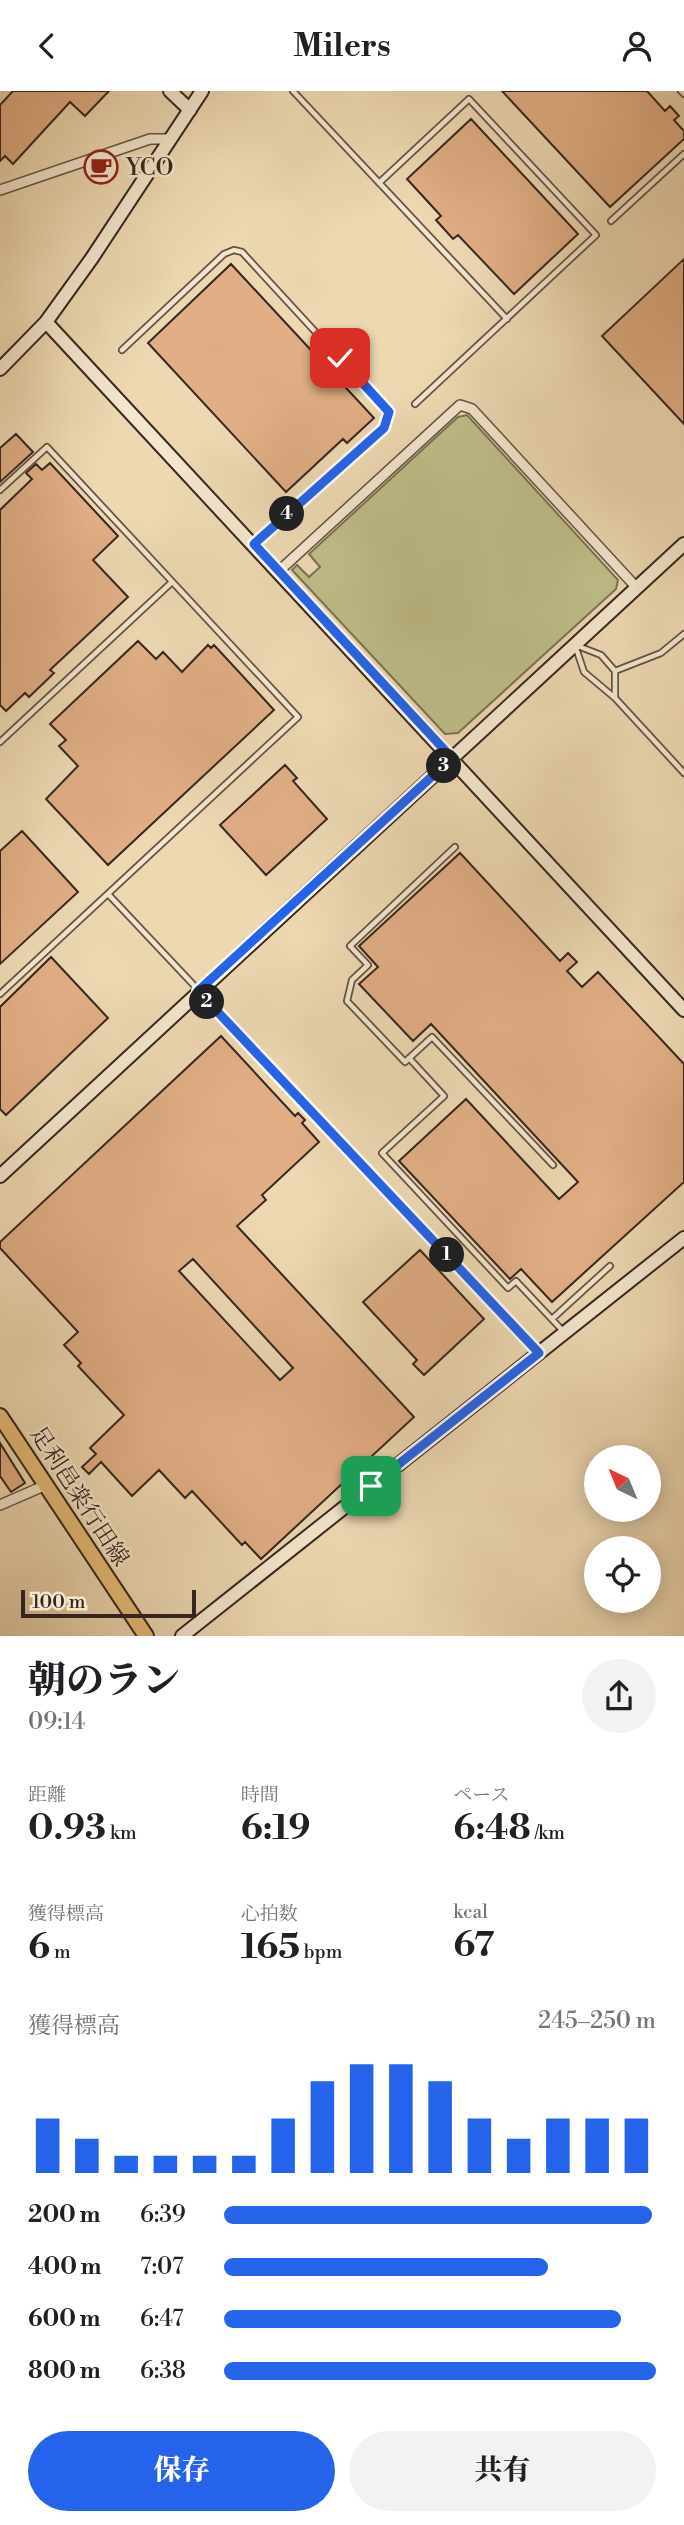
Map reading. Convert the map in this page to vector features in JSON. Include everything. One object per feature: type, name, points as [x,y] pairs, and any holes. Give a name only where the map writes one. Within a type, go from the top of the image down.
[{"type":"main road","name":"足利邑楽行田線","points":[[0,1416],[146,1636]]},
{"type":"street","points":[[170,91],[190,110]]},
{"type":"street","points":[[0,369],[46,322],[202,91]]},
{"type":"street","points":[[0,190],[150,139],[171,139]]},
{"type":"street","points":[[46,322],[684,1010]]},
{"type":"street","points":[[279,571],[460,405],[472,409],[637,588]]},
{"type":"street","points":[[0,1176],[684,544]]},
{"type":"street","points":[[183,1636],[684,1238]]},
{"type":"street","points":[[0,1505],[46,1485]]},
{"type":"lane","points":[[293,91],[507,319]]},
{"type":"lane","points":[[379,183],[469,99],[596,235],[415,404]]},
{"type":"lane","points":[[611,221],[684,154]]},
{"type":"lane","points":[[122,350],[224,254],[234,250],[242,252],[389,412],[384,428],[254,544]]},
{"type":"lane","points":[[0,490],[47,447],[298,717],[0,994]]},
{"type":"lane","points":[[0,742],[173,582]]},
{"type":"lane","points":[[615,671],[661,653],[684,634]]},
{"type":"lane","points":[[575,645],[601,656],[615,671],[615,698]]},
{"type":"lane","points":[[575,645],[584,672],[615,698],[684,773]]},
{"type":"lane","points":[[455,847],[350,946],[368,965],[352,980],[347,1000],[405,1062],[432,1037],[553,1165]]},
{"type":"lane","points":[[108,894],[539,1353]]},
{"type":"lane","points":[[409,1058],[444,1096],[382,1153],[508,1288],[516,1281],[565,1333]]},
{"type":"lane","points":[[552,1319],[610,1266]]},
{"type":"shaded area","points":[[467,415],[618,580],[616,589],[458,733],[445,734],[292,570],[297,565],[309,577],[320,567],[309,554],[458,417]]},
{"type":"building","points":[[13,91],[109,91],[85,116],[70,102],[13,164],[5,156],[0,161],[0,105]]},
{"type":"building","points":[[502,91],[647,91],[665,111],[670,106],[679,116],[674,120],[684,131],[684,139],[610,207]]},
{"type":"building","points":[[471,119],[578,234],[514,294],[458,235],[453,239],[436,220],[441,216],[407,179]]},
{"type":"building","points":[[684,259],[684,424],[602,336]]},
{"type":"building","points":[[231,264],[374,418],[347,443],[343,439],[286,492],[148,343]]},
{"type":"building","points":[[16,434],[33,452],[0,482],[0,448]]},
{"type":"building","points":[[50,463],[118,536],[93,560],[128,597],[50,670],[54,673],[29,697],[25,693],[6,711],[0,705],[0,510],[32,479],[26,473],[36,464],[42,470]]},
{"type":"building","points":[[138,641],[156,659],[163,652],[182,672],[208,645],[211,648],[214,645],[274,710],[108,865],[46,799],[78,766],[59,746],[66,740],[50,724]]},
{"type":"building","points":[[285,765],[297,778],[293,781],[327,819],[266,875],[220,825]]},
{"type":"building","points":[[22,831],[78,892],[0,964],[0,851]]},
{"type":"building","points":[[460,853],[560,961],[568,953],[577,962],[567,971],[582,987],[598,972],[684,1064],[684,1182],[552,1302],[521,1269],[510,1279],[399,1161],[466,1099],[559,1199],[578,1182],[431,1024],[413,1041],[359,984],[378,967],[359,946]]},
{"type":"building","points":[[51,957],[108,1018],[6,1115],[0,1109],[0,1007]]},
{"type":"building","points":[[221,1036],[295,1116],[298,1113],[305,1120],[302,1123],[319,1142],[262,1195],[266,1200],[237,1226],[414,1417],[261,1559],[245,1542],[242,1545],[192,1491],[185,1498],[159,1470],[132,1496],[101,1462],[89,1474],[82,1467],[96,1454],[90,1448],[124,1415],[78,1366],[81,1363],[64,1345],[78,1332],[0,1248],[0,1242]],"holes":[[[193,1259],[293,1368],[280,1380],[179,1271]]]},
{"type":"building","points":[[420,1250],[484,1319],[424,1375],[413,1364],[417,1360],[363,1302]]},
{"type":"building","points":[[0,1443],[25,1483],[11,1492],[0,1476]]},
{"type":"place","name":"YCO","points":[[101,167]]},
{"type":"route","points":[[340,358],[389,412],[388,420],[384,428],[254,544],[452,758],[198,991],[539,1353],[371,1486]]}]
